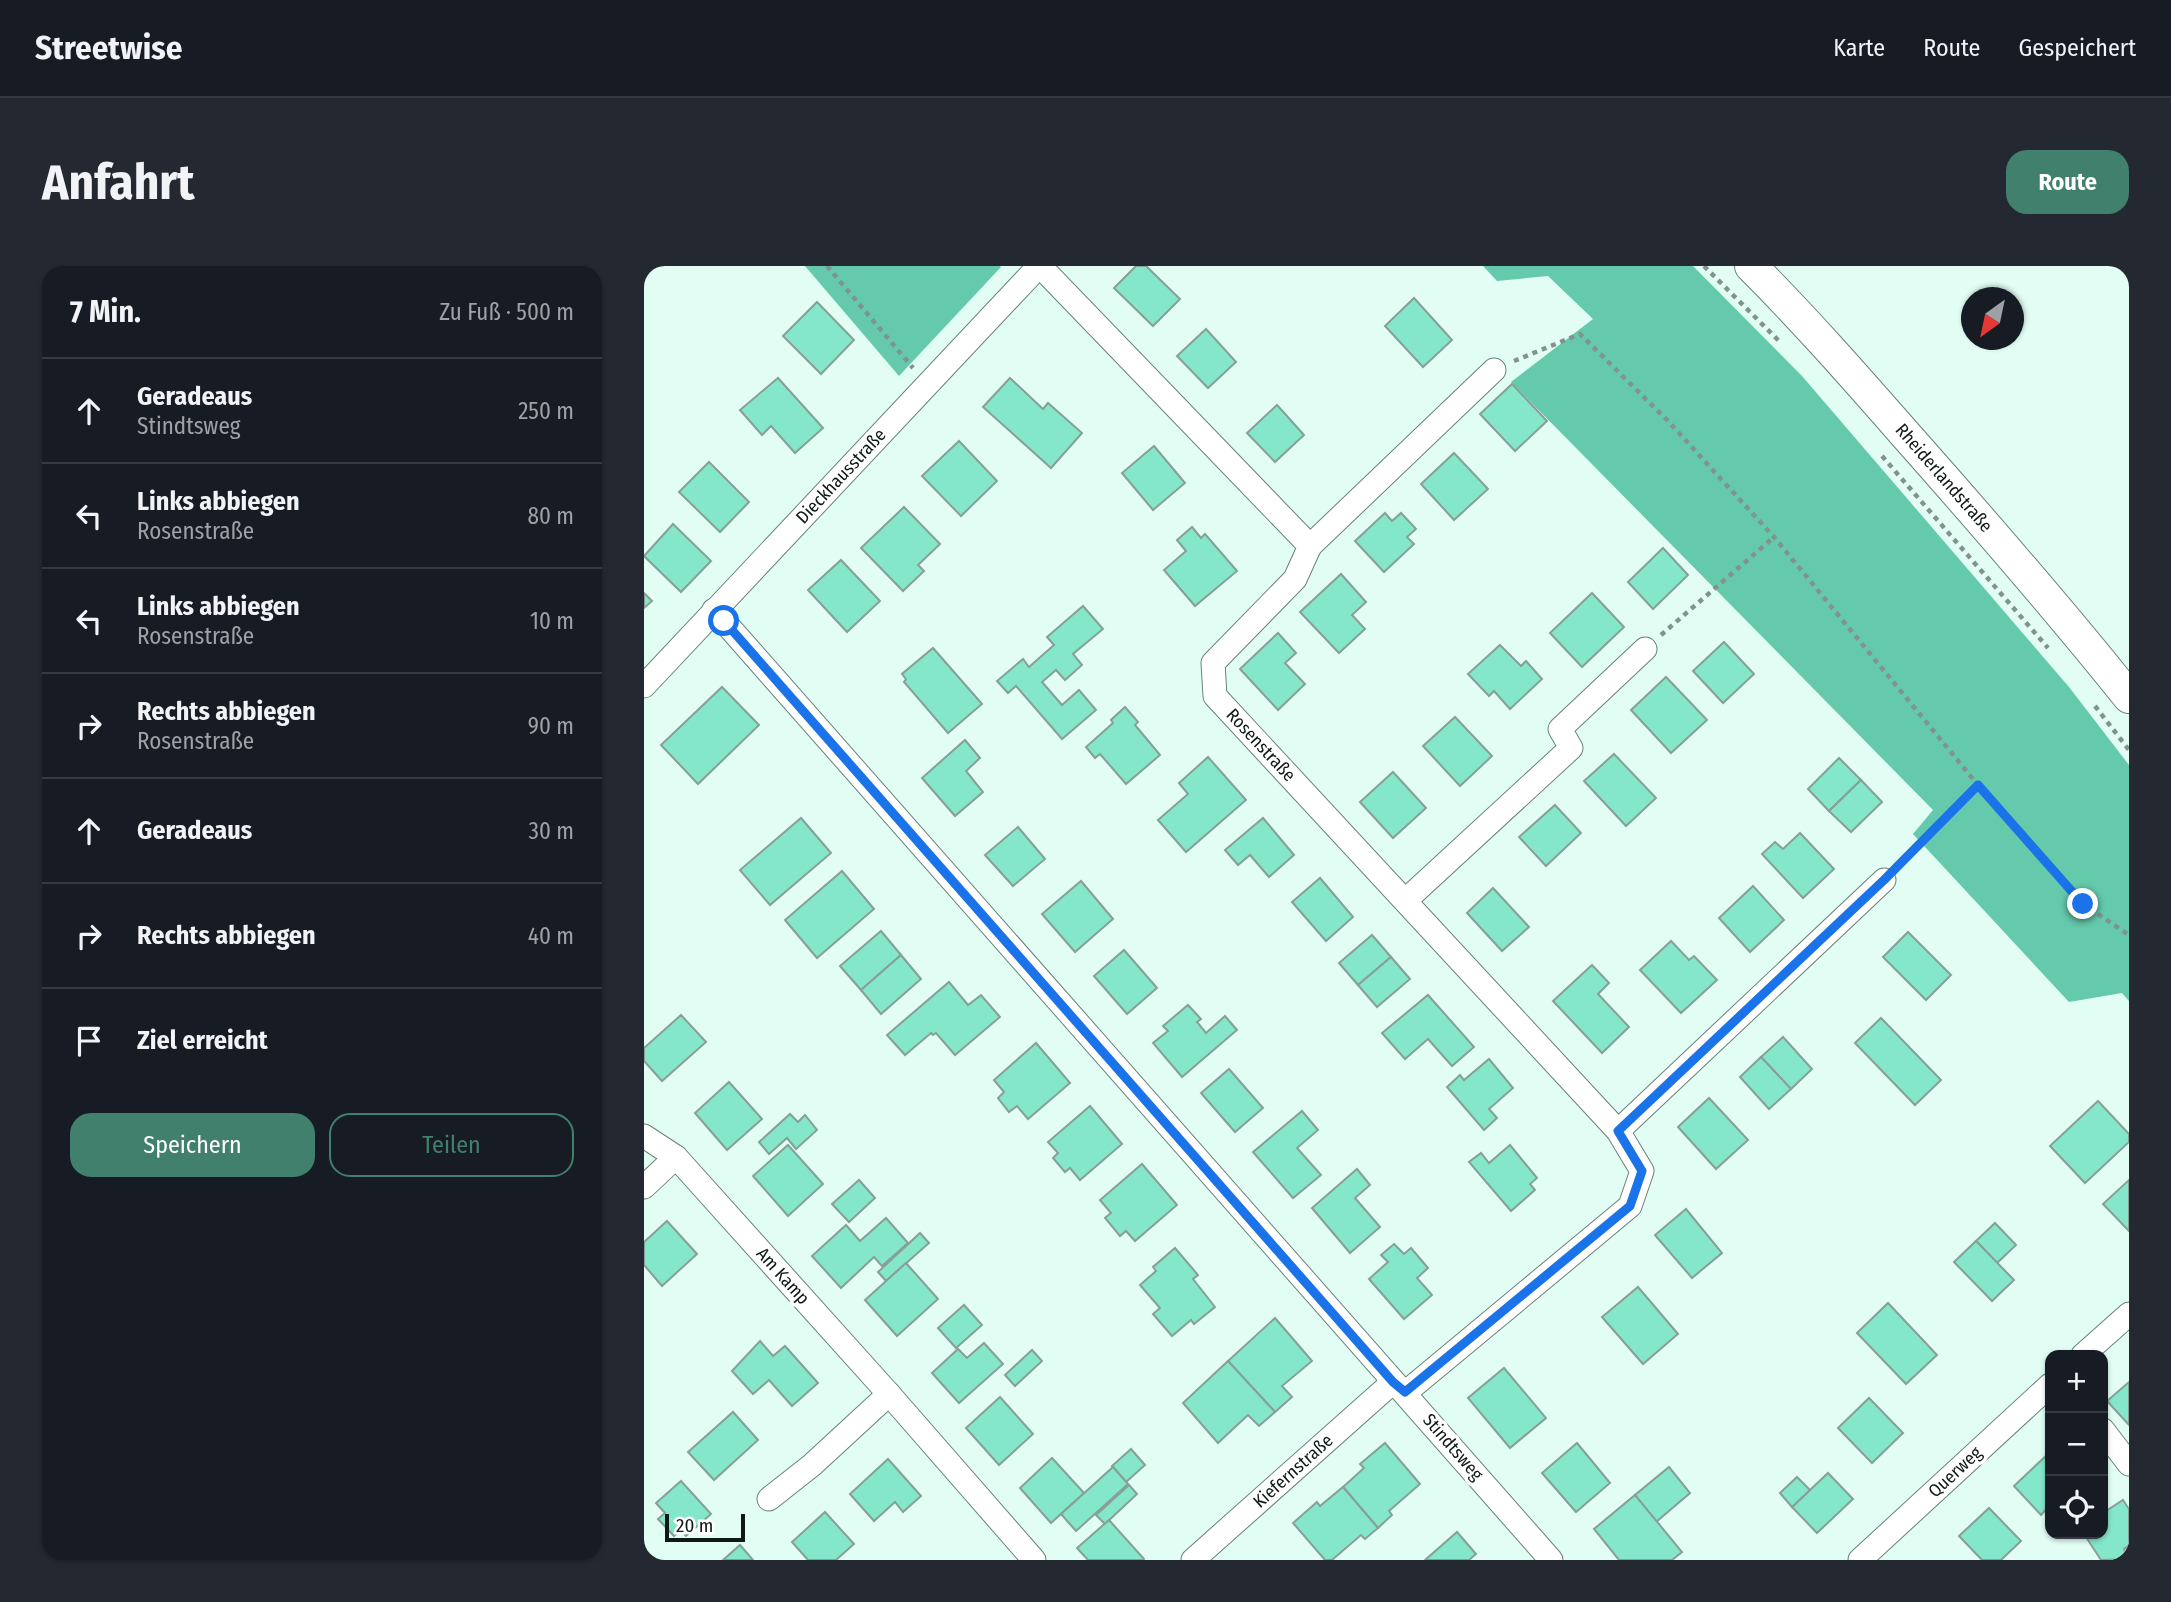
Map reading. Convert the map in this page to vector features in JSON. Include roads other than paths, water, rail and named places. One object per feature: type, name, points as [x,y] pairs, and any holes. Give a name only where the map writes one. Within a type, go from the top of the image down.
[{"type":"main road","name":"Rheiderlandstraße","points":[[1751,266],[1794,309],[1950,485],[2061,612],[2129,697]]},
{"type":"street","name":"Dieckhausstraße","points":[[644,686],[1040,266]]},
{"type":"street","points":[[1040,266],[1310,546]]},
{"type":"street","name":"Rosenstraße","points":[[1399,1387],[1630,1206],[1642,1171],[1618,1131],[1215,696],[1213,663],[1295,579],[1310,546],[1494,370]]},
{"type":"street","name":"Stindtsweg","points":[[714,610],[1551,1560]]},
{"type":"street","points":[[1406,900],[1571,748],[1560,729],[1645,649]]},
{"type":"street","points":[[1618,1131],[1884,880]]},
{"type":"street","name":"Am Kamp","points":[[644,1136],[676,1157],[1034,1560]]},
{"type":"street","points":[[644,1187],[676,1157]]},
{"type":"street","points":[[2089,1350],[2129,1314]]},
{"type":"street","name":"Kiefernstraße","points":[[1193,1560],[1399,1387]]},
{"type":"street","name":"Querweg","points":[[1860,1560],[2045,1390]]},
{"type":"street","points":[[769,1499],[812,1465],[889,1394]]},
{"type":"street","points":[[2108,1437],[2129,1464]]}]
